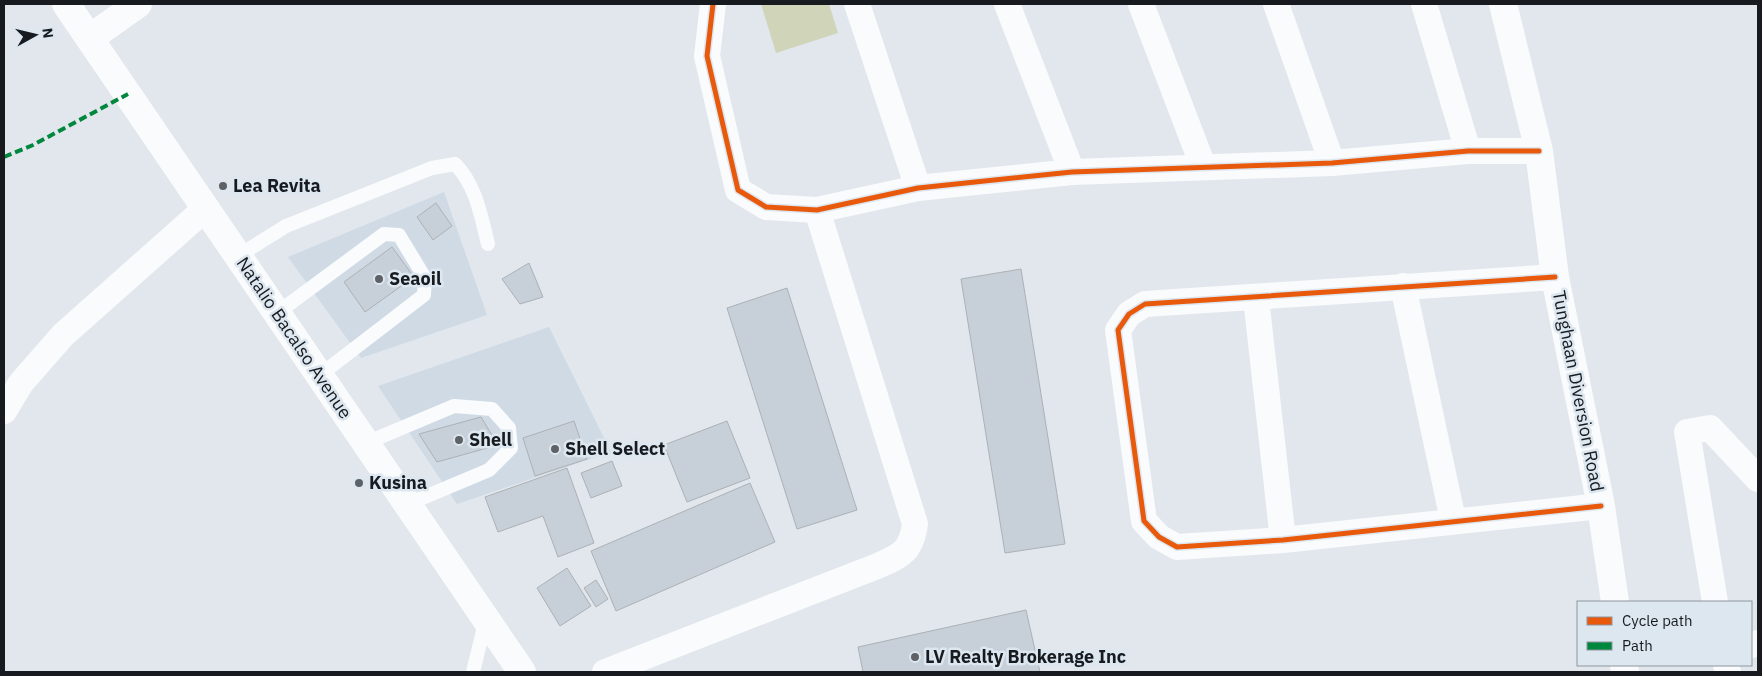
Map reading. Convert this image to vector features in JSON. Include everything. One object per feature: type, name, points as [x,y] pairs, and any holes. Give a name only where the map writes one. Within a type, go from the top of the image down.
[{"type":"main road","name":"Natalio Bacalso Avenue","points":[[66,4],[522,672]]},
{"type":"main road","points":[[90,38],[138,4]]},
{"type":"main road","name":"Tunghaan Diversion Road","points":[[1503,4],[1539,151],[1556,277],[1601,506],[1615,601]]},
{"type":"street","points":[[713,4],[707,56],[738,190],[766,207],[816,210],[918,188],[1072,172],[1332,163],[1468,151],[1539,151]]},
{"type":"street","points":[[858,4],[918,188]]},
{"type":"street","points":[[1007,4],[1072,172]]},
{"type":"street","points":[[1141,4],[1203,166]]},
{"type":"street","points":[[1276,4],[1332,163]]},
{"type":"street","points":[[1424,4],[1468,151]]},
{"type":"street","points":[[4,411],[21,383],[64,335],[206,208]]},
{"type":"street","points":[[605,672],[875,567],[901,556],[913,542],[915,524],[816,210]]},
{"type":"street","points":[[1556,277],[1145,304],[1129,314],[1118,330],[1144,521],[1159,537],[1177,547],[1283,540],[1453,520],[1601,506]]},
{"type":"street","points":[[1403,286],[1453,520]]},
{"type":"street","points":[[1256,298],[1283,540]]},
{"type":"street","points":[[1716,601],[1687,432],[1710,428],[1758,479]]},
{"type":"lane","points":[[238,256],[286,226],[432,168],[455,164],[465,174],[475,195],[488,244]]},
{"type":"lane","points":[[277,313],[384,234],[399,235],[425,278],[424,295],[320,374]]},
{"type":"lane","points":[[366,443],[454,406],[492,409],[509,428],[511,448],[489,470],[408,504]]},
{"type":"lane","points":[[473,672],[486,618]]},
{"type":"shaded area","points":[[444,192],[487,315],[361,358],[288,257]]},
{"type":"shaded area","name":"Shell","points":[[549,327],[611,452],[457,504],[378,386]]},
{"type":"green space","points":[[761,4],[829,4],[838,33],[776,53]]},
{"type":"building","points":[[436,203],[452,226],[433,240],[417,217]]},
{"type":"building","name":"Seaoil","points":[[392,247],[414,277],[365,312],[344,282]]},
{"type":"building","points":[[529,263],[543,297],[520,304],[502,279]]},
{"type":"building","points":[[1021,269],[1065,544],[1005,553],[961,279]]},
{"type":"building","points":[[787,288],[857,510],[797,529],[727,308]]},
{"type":"building","name":"Shell","points":[[481,417],[498,445],[437,462],[419,434]]},
{"type":"building","name":"Shell Select","points":[[574,421],[587,459],[535,476],[523,438]]},
{"type":"building","points":[[727,421],[750,478],[687,502],[664,445]]},
{"type":"building","points":[[612,461],[622,486],[591,498],[581,473]]},
{"type":"building","points":[[567,468],[594,543],[558,557],[543,516],[498,532],[485,497]]},
{"type":"building","points":[[750,483],[775,542],[616,611],[591,551]]},
{"type":"building","points":[[567,568],[591,606],[560,626],[537,588]]},
{"type":"building","points":[[596,580],[608,599],[596,607],[584,588]]},
{"type":"building","points":[[1026,610],[1040,672],[863,672],[858,647]]},
{"type":"marked path","points":[[4,157],[33,145],[128,94]]},
{"type":"cycle path","points":[[713,4],[707,56],[738,190],[766,207],[817,210],[918,188],[1072,172],[1332,163],[1468,151],[1539,151]]},
{"type":"cycle path","points":[[1555,277],[1145,304],[1129,314],[1118,330],[1144,521],[1159,537],[1177,547],[1283,540],[1601,506]]},
{"type":"place","name":"Lea Revita","points":[[223,186]]},
{"type":"place","name":"Seaoil","points":[[379,279]]},
{"type":"place","name":"Shell","points":[[459,440]]},
{"type":"place","name":"Shell Select","points":[[555,449]]},
{"type":"place","name":"Kusina","points":[[359,483]]},
{"type":"place","name":"LV Realty Brokerage Inc","points":[[915,657]]}]
